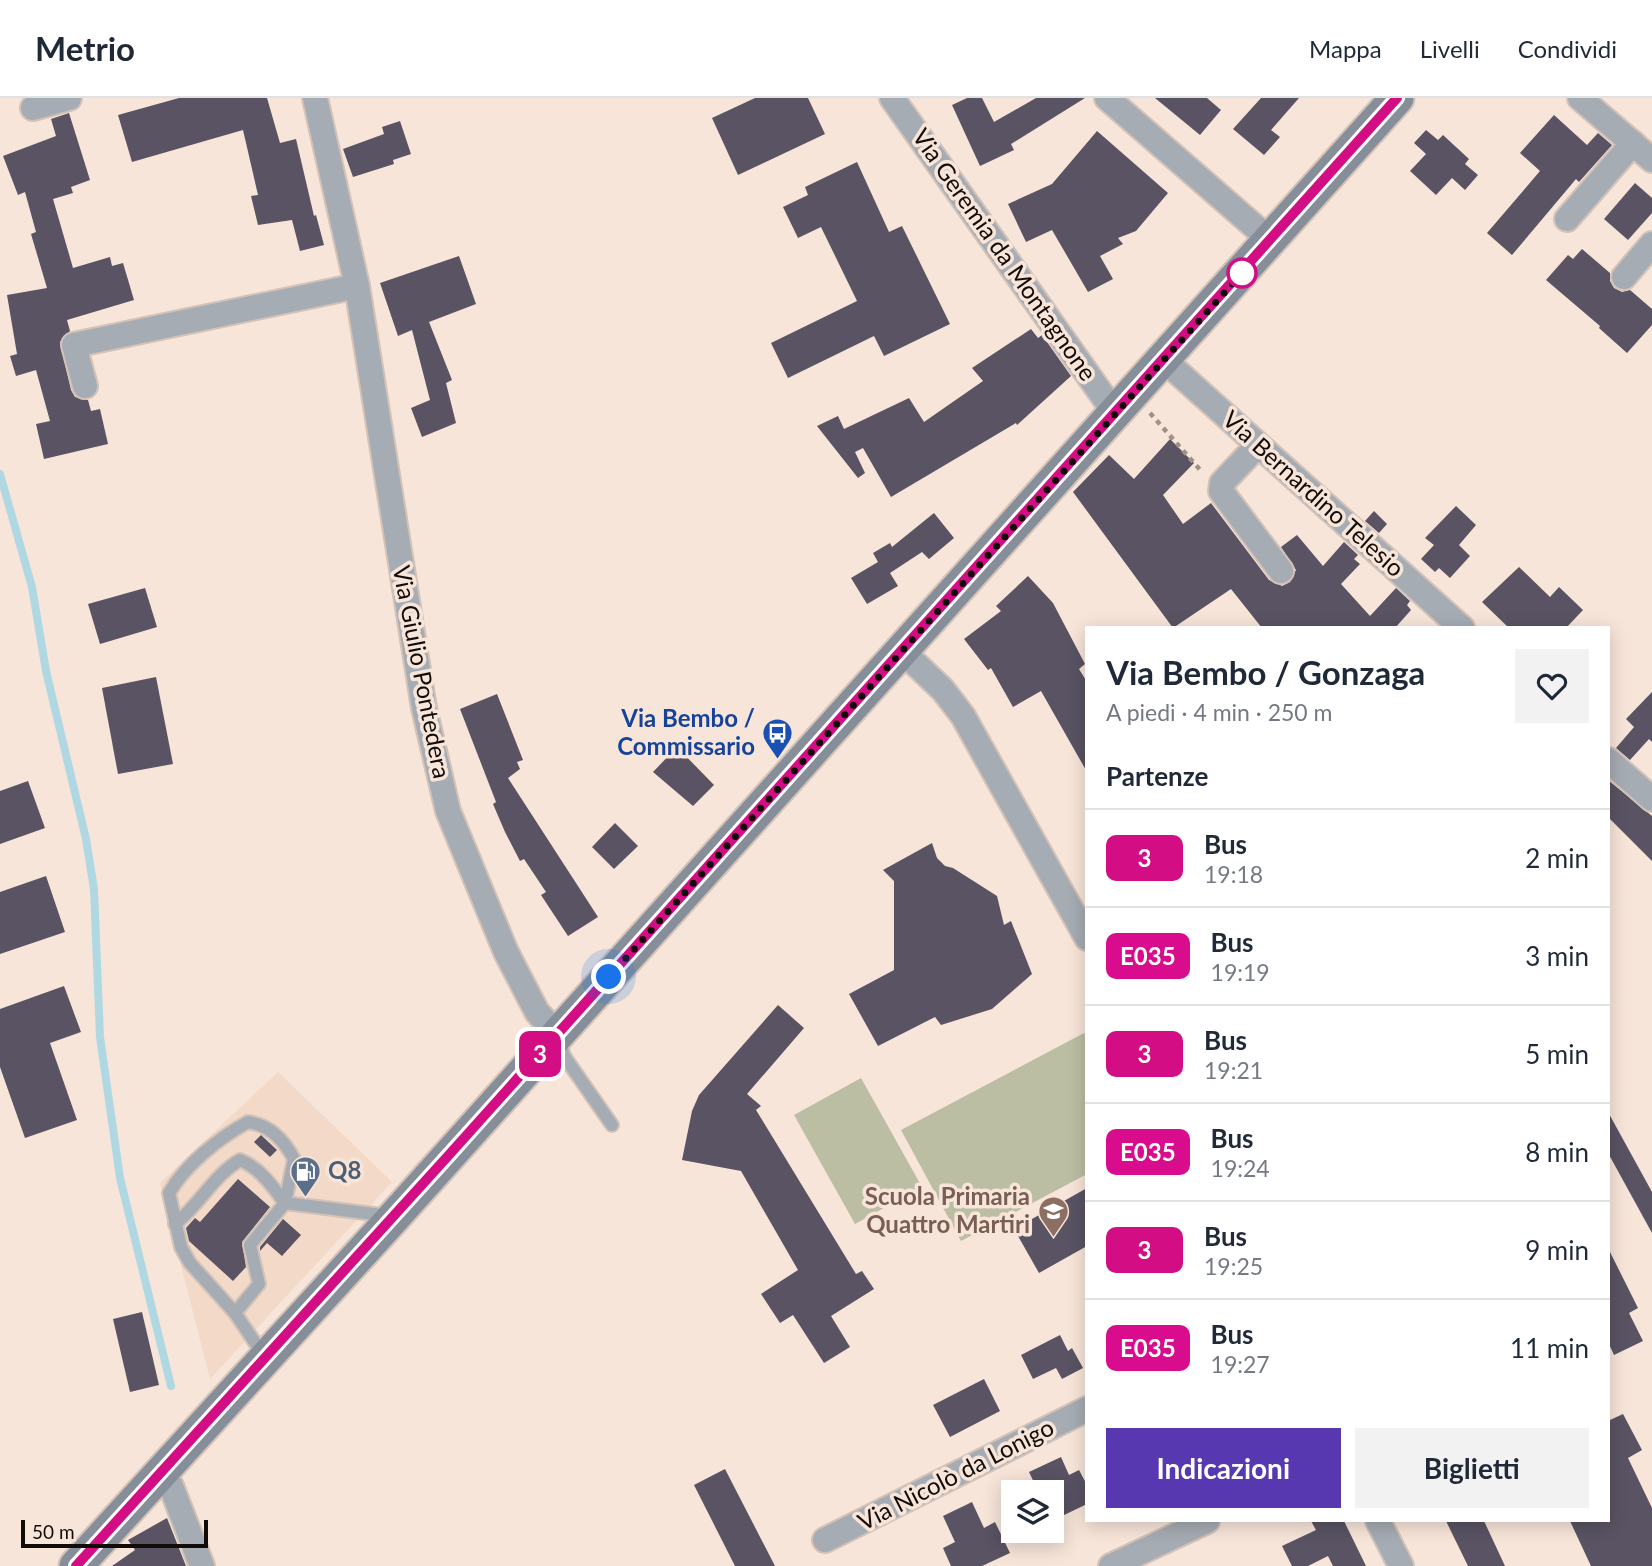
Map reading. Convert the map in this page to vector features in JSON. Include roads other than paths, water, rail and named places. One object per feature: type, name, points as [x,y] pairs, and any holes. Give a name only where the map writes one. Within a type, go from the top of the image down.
[{"type":"main road","points":[[76,1566],[558,1035],[901,650],[1131,411],[1164,360],[1397,98]]},
{"type":"street","points":[[32,103],[69,98]]},
{"type":"street","name":"Via Giulio Pontedera","points":[[315,98],[357,286],[424,708],[448,811],[506,952],[537,1012],[558,1035]]},
{"type":"street","name":"Via Geremia da Montagnone","points":[[892,98],[1131,411]]},
{"type":"street","points":[[1107,98],[1270,240]]},
{"type":"street","points":[[1580,98],[1652,160]]},
{"type":"street","points":[[1567,219],[1633,143]]},
{"type":"street","points":[[1624,277],[1652,244]]},
{"type":"street","points":[[85,386],[74,345],[357,286]]},
{"type":"street","name":"Via Bernardino Telesio","points":[[1164,360],[1460,626]]},
{"type":"street","points":[[1258,445],[1221,487],[1221,491],[1281,571]]},
{"type":"street","points":[[901,650],[943,691],[963,716],[1085,933]]},
{"type":"street","points":[[1610,762],[1652,799]]},
{"type":"street","name":"Via Nicolò da Lonigo","points":[[825,1540],[1085,1410]]},
{"type":"street","points":[[160,1475],[171,1486],[202,1566]]},
{"type":"street","points":[[1111,1566],[1205,1522]]},
{"type":"street","points":[[1379,1522],[1401,1566]]},
{"type":"lane","points":[[558,1035],[564,1056],[612,1125]]},
{"type":"lane","points":[[234,1313],[259,1284],[250,1245],[285,1203],[294,1159],[287,1146],[263,1124],[248,1122],[221,1140],[176,1182],[169,1193],[181,1247],[190,1263],[234,1313],[265,1358]]},
{"type":"lane","points":[[175,1224],[188,1214],[231,1165],[240,1160],[249,1163],[265,1177],[285,1203],[394,1217]]},
{"type":"waterway","points":[[0,474],[32,587],[46,671],[86,839],[94,889],[100,1037],[120,1178],[171,1386]]},
{"type":"place","name":"Via Bembo / Commissario","points":[[778,760]]},
{"type":"place","name":"Q8","points":[[305,1198]]},
{"type":"place","name":"Scuola Primaria Quattro Martiri","points":[[1053,1238]]}]
